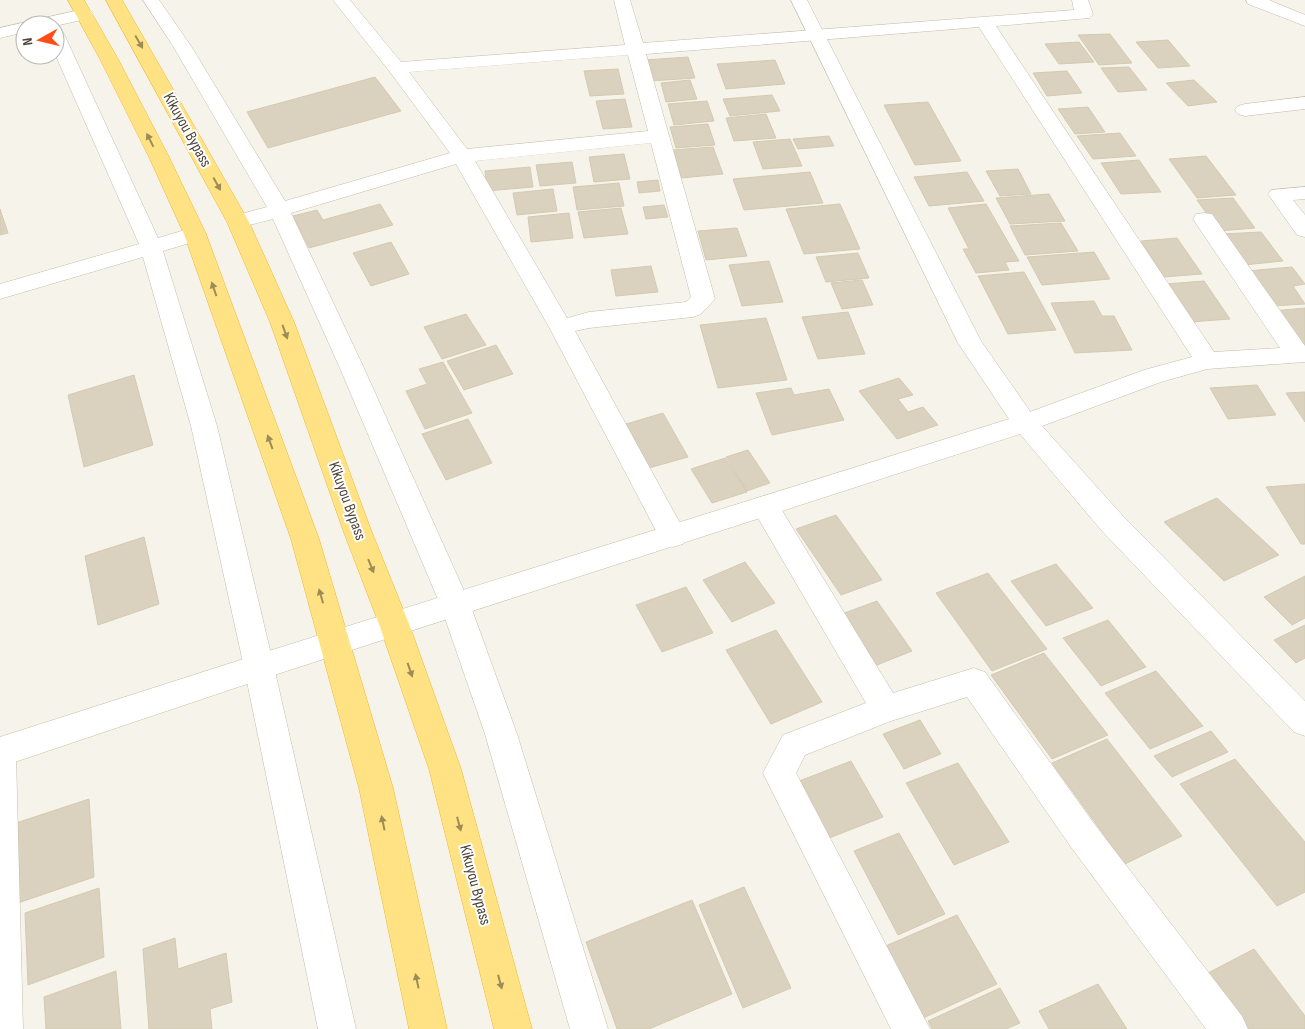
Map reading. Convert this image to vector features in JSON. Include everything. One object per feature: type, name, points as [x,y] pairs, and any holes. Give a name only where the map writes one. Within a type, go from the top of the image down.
[{"type":"highway","name":"Kikuyou Bypass","points":[[114,0],[238,222],[282,322],[357,530],[394,624],[445,769],[513,1029]]},
{"type":"highway","points":[[80,7],[151,141],[196,234],[230,336],[305,539],[376,788],[428,1029]]},
{"type":"street","points":[[151,0],[182,46],[279,209],[351,366],[455,604],[501,734],[588,1029]]},
{"type":"street","points":[[341,0],[396,68],[462,156],[561,327],[673,536]]},
{"type":"street","points":[[561,327],[589,320],[693,309],[703,299],[622,0]]},
{"type":"street","points":[[799,0],[970,343],[1025,423],[1112,523],[1305,722]]},
{"type":"street","points":[[396,68],[1084,14],[1080,0]]},
{"type":"street","points":[[1254,0],[1305,21]]},
{"type":"street","points":[[62,15],[80,7]]},
{"type":"street","points":[[985,23],[1207,361]]},
{"type":"street","points":[[0,33],[15,29]]},
{"type":"street","points":[[65,63],[151,247],[204,426],[338,1029]]},
{"type":"street","points":[[1245,110],[1305,103]]},
{"type":"street","points":[[238,222],[462,156],[660,136]]},
{"type":"street","points":[[1305,192],[1278,194],[1305,230]]},
{"type":"street","points":[[1204,219],[1301,355]]},
{"type":"street","points":[[0,292],[196,234]]},
{"type":"street","points":[[4,1029],[0,754],[335,642],[1025,423],[1153,376],[1207,361],[1301,355]]},
{"type":"street","points":[[765,506],[886,709]]},
{"type":"street","points":[[911,1029],[779,773],[794,745],[886,709],[974,681],[1083,836],[1229,1029]]},
{"type":"building","points":[[1110,34],[1132,63],[1099,65],[1078,35]]},
{"type":"building","points":[[1168,40],[1190,66],[1158,68],[1136,42]]},
{"type":"building","points":[[1079,42],[1094,62],[1059,64],[1045,44]]},
{"type":"building","points":[[688,57],[695,78],[650,81],[644,60]]},
{"type":"building","points":[[775,60],[785,84],[726,89],[717,64]]},
{"type":"building","points":[[1129,67],[1147,90],[1118,92],[1101,68]]},
{"type":"building","points":[[618,69],[624,94],[590,96],[584,71]]},
{"type":"building","points":[[1067,71],[1082,93],[1047,96],[1033,73]]},
{"type":"building","points":[[375,77],[401,111],[268,148],[247,112]]},
{"type":"building","points":[[690,80],[697,99],[666,102],[661,83]]},
{"type":"building","points":[[1194,80],[1217,102],[1188,106],[1166,83]]},
{"type":"building","points":[[772,95],[780,111],[730,116],[723,99]]},
{"type":"building","points":[[625,99],[632,127],[603,129],[596,101]]},
{"type":"building","points":[[707,101],[714,121],[674,125],[668,104]]},
{"type":"building","points":[[928,102],[961,161],[915,165],[884,105]]},
{"type":"building","points":[[1088,107],[1105,132],[1075,134],[1058,109]]},
{"type":"building","points":[[766,114],[776,138],[734,141],[726,118]]},
{"type":"building","points":[[708,124],[715,145],[676,148],[670,127]]},
{"type":"building","points":[[1120,133],[1136,156],[1093,159],[1077,136]]},
{"type":"building","points":[[829,136],[834,146],[798,149],[793,139]]},
{"type":"building","points":[[790,139],[802,166],[763,169],[753,142]]},
{"type":"building","points":[[713,147],[723,174],[681,178],[673,150]]},
{"type":"building","points":[[624,154],[630,179],[594,182],[589,157]]},
{"type":"building","points":[[1206,156],[1236,195],[1197,198],[1169,159]]},
{"type":"building","points":[[1139,160],[1161,192],[1121,194],[1101,163]]},
{"type":"building","points":[[572,162],[576,183],[540,186],[536,165]]},
{"type":"building","points":[[530,167],[533,187],[487,191],[485,171]]},
{"type":"building","points":[[1018,169],[1031,194],[1000,196],[986,171]]},
{"type":"building","points":[[810,172],[823,203],[744,210],[733,179]]},
{"type":"building","points":[[967,172],[984,201],[929,206],[914,177]]},
{"type":"building","points":[[658,180],[660,191],[639,193],[637,182]]},
{"type":"building","points":[[619,183],[624,206],[577,210],[573,187]]},
{"type":"building","points":[[553,189],[557,211],[517,215],[513,193]]},
{"type":"building","points":[[1049,194],[1065,221],[1010,224],[996,198]]},
{"type":"building","points":[[1233,198],[1255,228],[1219,231],[1197,200]]},
{"type":"building","points":[[380,204],[393,225],[309,248],[293,216],[317,210],[323,220]]},
{"type":"building","points":[[840,204],[860,249],[804,254],[786,209]]},
{"type":"building","points":[[986,204],[1019,261],[1005,262],[1009,270],[976,273],[963,249],[969,249],[948,208]]},
{"type":"building","points":[[664,205],[668,217],[646,219],[643,207]]},
{"type":"building","points":[[621,208],[628,234],[584,238],[578,212]]},
{"type":"building","points":[[0,209],[8,233],[0,235]]},
{"type":"building","points":[[569,213],[573,238],[531,242],[528,217]]},
{"type":"building","points":[[1061,223],[1078,251],[1025,255],[1010,226]]},
{"type":"building","points":[[737,228],[747,256],[706,260],[698,231]]},
{"type":"building","points":[[1261,232],[1283,261],[1244,265],[1222,234]]},
{"type":"building","points":[[1177,238],[1202,274],[1164,277],[1141,241]]},
{"type":"building","points":[[391,242],[409,274],[371,286],[353,253]]},
{"type":"building","points":[[1094,252],[1110,279],[1042,285],[1027,257]]},
{"type":"building","points":[[858,253],[869,278],[826,282],[816,257]]},
{"type":"building","points":[[769,261],[783,302],[742,306],[729,265]]},
{"type":"building","points":[[651,266],[658,292],[616,296],[611,270]]},
{"type":"building","points":[[1292,267],[1305,284],[1293,286],[1305,304],[1272,306],[1247,271]]},
{"type":"building","points":[[1024,272],[1056,330],[1008,334],[978,276]]},
{"type":"building","points":[[862,280],[873,305],[842,309],[831,283]]},
{"type":"building","points":[[1204,281],[1230,319],[1190,322],[1165,284]]},
{"type":"building","points":[[1094,301],[1102,316],[1114,316],[1132,350],[1075,353],[1051,303]]},
{"type":"building","points":[[1305,308],[1305,350],[1272,311]]},
{"type":"building","points":[[848,312],[865,354],[818,359],[802,317]]},
{"type":"building","points":[[466,314],[486,345],[442,359],[424,327]]},
{"type":"building","points":[[766,318],[787,380],[718,388],[700,325]]},
{"type":"building","points":[[496,345],[513,374],[464,390],[447,361]]},
{"type":"building","points":[[443,362],[472,413],[425,429],[406,391],[427,384],[419,369]]},
{"type":"building","points":[[134,375],[153,445],[84,467],[68,395]]},
{"type":"building","points":[[899,378],[913,395],[898,399],[908,412],[923,407],[938,425],[897,439],[859,391]]},
{"type":"building","points":[[1257,385],[1276,415],[1228,419],[1210,388]]},
{"type":"building","points":[[791,388],[794,395],[829,389],[844,420],[772,435],[756,393]]},
{"type":"building","points":[[1305,392],[1305,422],[1286,393]]},
{"type":"building","points":[[663,413],[688,457],[649,468],[626,424]]},
{"type":"building","points":[[468,419],[492,463],[446,480],[422,434]]},
{"type":"building","points":[[748,450],[770,483],[747,491],[726,457]]},
{"type":"building","points":[[725,458],[747,492],[712,503],[691,469]]},
{"type":"building","points":[[1305,484],[1305,544],[1301,544],[1266,487]]},
{"type":"building","points":[[1217,498],[1279,555],[1224,581],[1164,522]]},
{"type":"building","points":[[836,515],[882,580],[841,595],[796,529]]},
{"type":"building","points":[[144,537],[159,604],[98,625],[85,556]]},
{"type":"building","points":[[745,562],[775,603],[732,622],[703,580]]},
{"type":"building","points":[[1056,564],[1093,608],[1046,626],[1011,581]]},
{"type":"building","points":[[988,573],[1047,649],[992,671],[936,593]]},
{"type":"building","points":[[1305,576],[1305,618],[1292,625],[1264,597]]},
{"type":"building","points":[[686,587],[713,633],[662,652],[636,605]]},
{"type":"building","points":[[877,601],[912,651],[872,667],[839,615]]},
{"type":"building","points":[[1108,620],[1146,667],[1101,686],[1063,638]]},
{"type":"building","points":[[1305,625],[1305,658],[1296,663],[1274,640]]},
{"type":"building","points":[[776,630],[822,702],[771,724],[726,650]]},
{"type":"building","points":[[1044,653],[1108,735],[1052,759],[991,675]]},
{"type":"building","points":[[1156,671],[1203,726],[1150,749],[1105,693]]},
{"type":"building","points":[[920,720],[941,754],[904,769],[883,734]]},
{"type":"building","points":[[1211,731],[1228,752],[1172,777],[1154,756]]},
{"type":"building","points":[[1107,739],[1182,836],[1125,864],[1052,763]]},
{"type":"building","points":[[1235,759],[1305,842],[1305,892],[1277,906],[1180,784]]},
{"type":"building","points":[[851,761],[883,817],[824,840],[794,783]]},
{"type":"building","points":[[958,763],[1009,842],[954,865],[906,783]]},
{"type":"building","points":[[89,799],[94,877],[15,904],[13,824]]},
{"type":"building","points":[[899,833],[945,914],[898,935],[854,851]]},
{"type":"building","points":[[744,887],[791,988],[743,1008],[699,905]]},
{"type":"building","points":[[99,888],[104,957],[28,985],[25,913]]},
{"type":"building","points":[[692,900],[732,994],[649,1029],[617,1029],[586,942]]},
{"type":"building","points":[[957,915],[997,984],[919,1020],[881,948]]},
{"type":"building","points":[[175,938],[178,969],[226,953],[232,1002],[210,1009],[212,1029],[149,1029],[143,949]]},
{"type":"building","points":[[1254,949],[1305,1016],[1305,1029],[1249,1029],[1208,973]]},
{"type":"building","points":[[116,971],[121,1029],[46,1029],[44,997]]},
{"type":"building","points":[[1098,984],[1127,1029],[1049,1029],[1039,1011]]},
{"type":"building","points":[[1000,988],[1020,1023],[1006,1029],[932,1029],[928,1021]]}]
